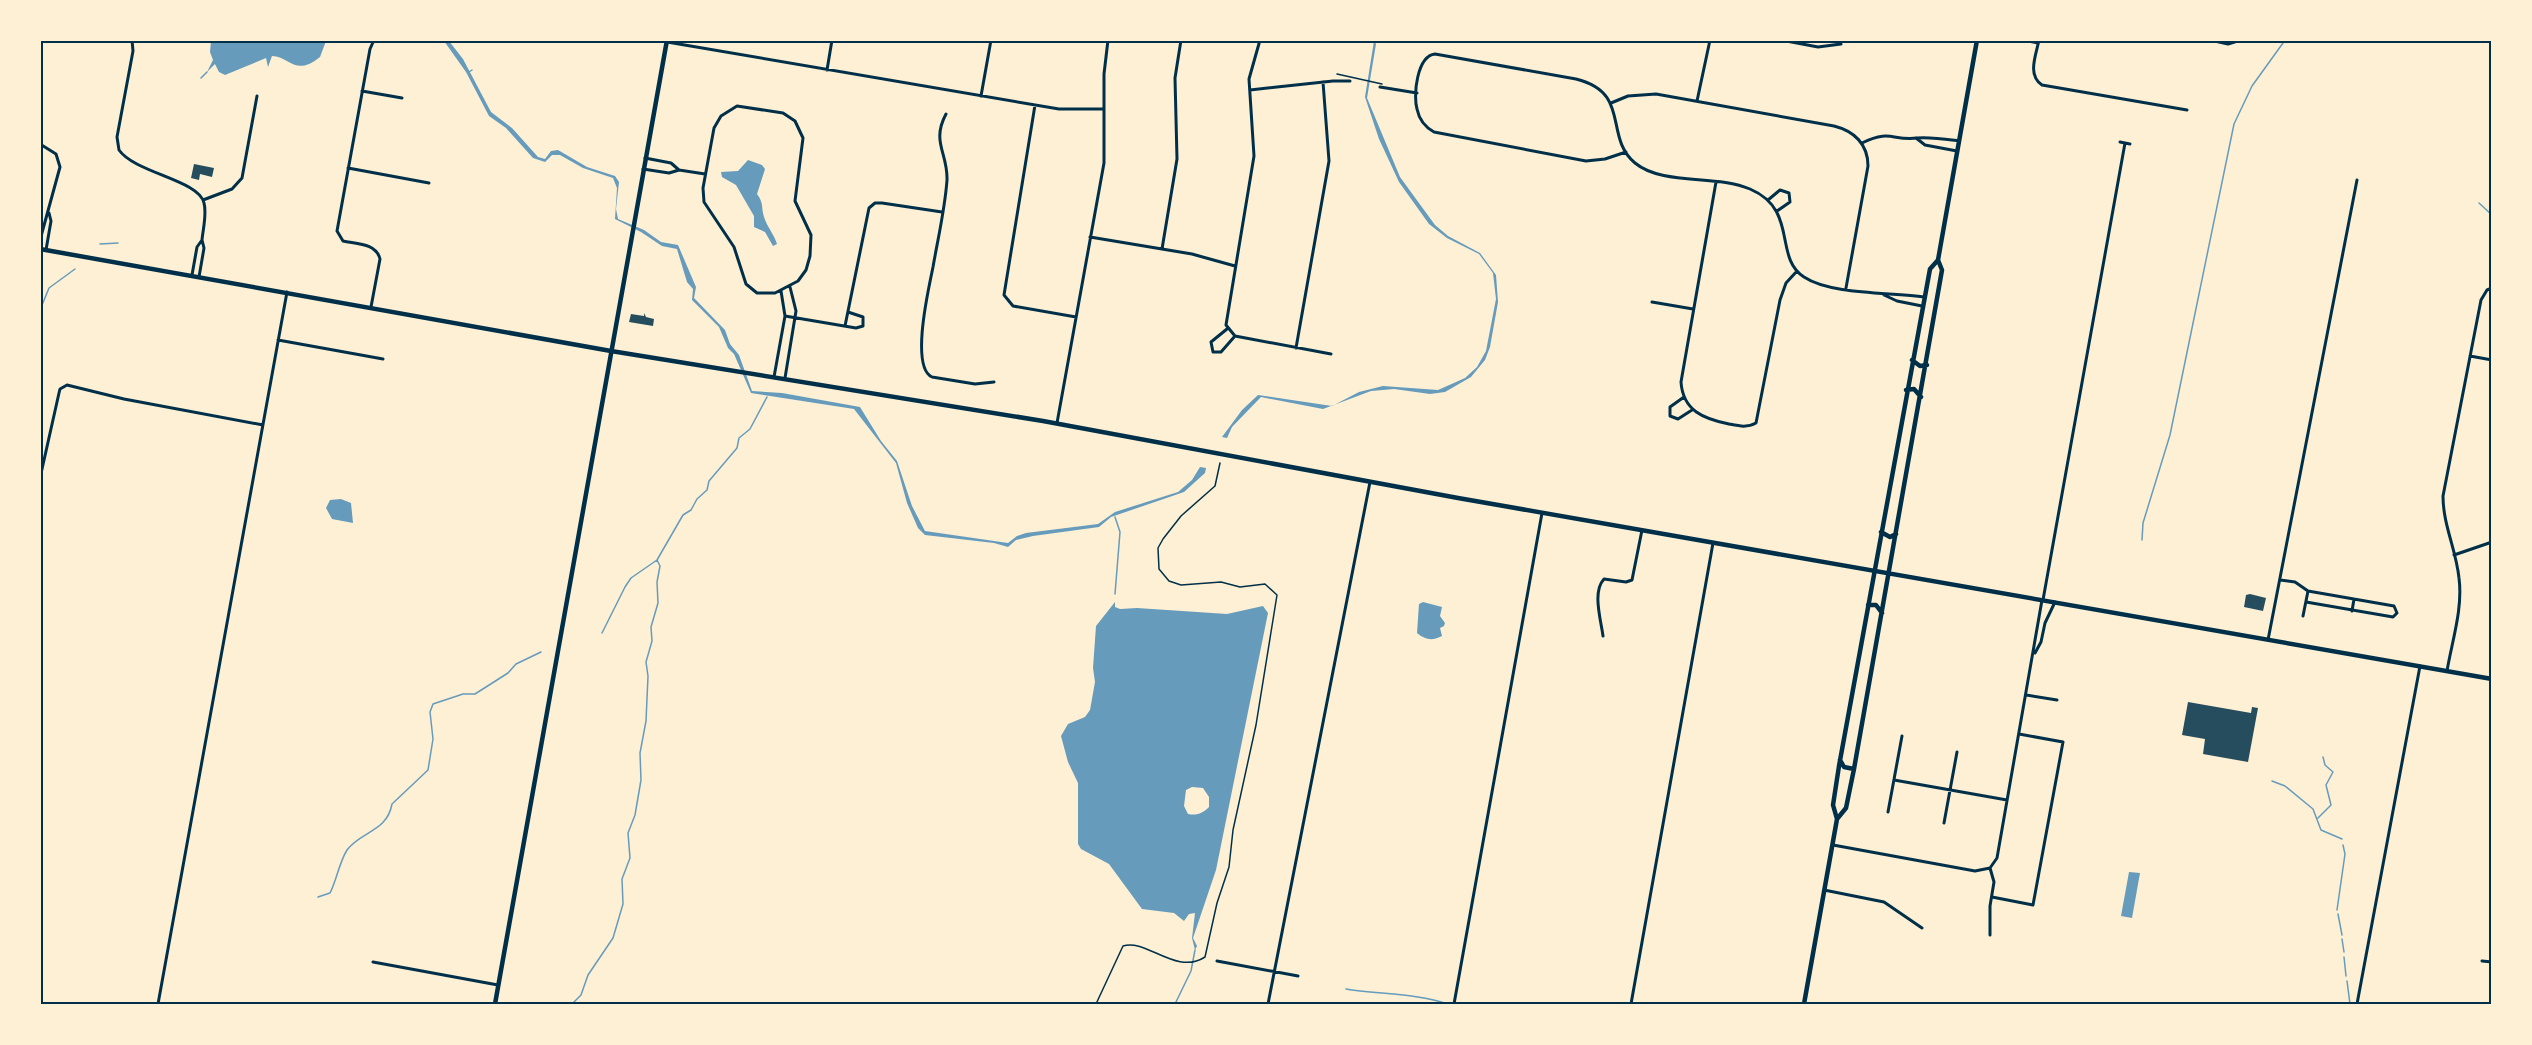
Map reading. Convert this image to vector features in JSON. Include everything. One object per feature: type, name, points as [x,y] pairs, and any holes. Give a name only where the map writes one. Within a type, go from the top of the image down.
[{"type":"main road","points":[[1804,1005],[1837,819],[1833,805],[1840,760],[1906,390],[1930,269],[1938,260],[1977,40]]},
{"type":"main road","points":[[495,1005],[667,41]]},
{"type":"main road","points":[[43,250],[611,351],[1057,423],[1542,513],[2492,679]]},
{"type":"main road","points":[[1837,819],[1846,808],[1854,769],[1927,365],[1942,270],[1938,260]]},
{"type":"main road","points":[[1927,283],[1935,283],[1939,288]]},
{"type":"main road","points":[[1912,360],[1920,366],[1927,365]]},
{"type":"main road","points":[[1906,390],[1914,389],[1921,397]]},
{"type":"main road","points":[[1881,532],[1890,537],[1896,534]]},
{"type":"main road","points":[[1868,605],[1876,605],[1882,613]]},
{"type":"main road","points":[[1840,760],[1844,767],[1854,769]]},
{"type":"street","points":[[132,40],[133,51],[117,137],[119,150],[127,159],[195,191],[203,200],[202,240],[204,248],[199,277]]},
{"type":"street","points":[[371,307],[380,259],[378,251],[373,247],[343,241],[337,234],[370,49],[374,40]]},
{"type":"street","points":[[827,70],[832,40]]},
{"type":"street","points":[[981,96],[991,40]]},
{"type":"street","points":[[1057,423],[1105,152],[1104,74],[1108,40]]},
{"type":"street","points":[[1162,249],[1177,159],[1175,78],[1181,40]]},
{"type":"street","points":[[1233,335],[1221,352],[1213,352],[1212,342],[1227,329],[1235,266],[1254,156],[1251,66],[1260,40]]},
{"type":"street","points":[[1697,101],[1710,40]]},
{"type":"street","points":[[1781,40],[1826,47],[1840,44]]},
{"type":"street","points":[[2024,40],[2038,42],[2033,72],[2035,79],[2042,85],[2187,110]]},
{"type":"street","points":[[2210,40],[2236,43],[2241,40]]},
{"type":"street","points":[[667,41],[1065,110],[1104,109]]},
{"type":"street","points":[[1626,152],[1605,159],[1586,161],[1442,135],[1430,130],[1421,119],[1416,106],[1423,61],[1429,55],[1435,54],[1581,81],[1596,87],[1611,103],[1619,138],[1626,152],[1636,164],[1650,171],[1748,188],[1768,200],[1777,211],[1786,232],[1789,259],[1797,271],[1811,281],[1884,295],[1897,301],[1922,306]]},
{"type":"street","points":[[1250,90],[1350,81]]},
{"type":"street","points":[[1296,348],[1329,160],[1323,82]]},
{"type":"street","points":[[1380,87],[1417,93]]},
{"type":"street","points":[[362,91],[402,98]]},
{"type":"street","points":[[1611,103],[1644,93],[1840,127],[1853,133],[1862,143],[1867,155],[1867,171],[1846,288]]},
{"type":"street","points":[[203,200],[232,189],[242,178],[257,96]]},
{"type":"street","points":[[1035,105],[1004,296],[1013,306],[1076,317]]},
{"type":"street","points":[[737,106],[751,106],[783,113],[795,121],[804,142],[796,206],[809,230],[811,242],[806,270],[790,287],[781,291],[757,293],[746,284],[734,247],[705,207],[703,193],[705,174],[714,128],[721,116],[728,110],[737,106]]},
{"type":"street","points":[[946,114],[938,131],[947,172],[922,333],[924,367],[932,376],[975,384],[994,382]]},
{"type":"street","points":[[1862,143],[1883,135],[1916,138],[1926,136],[1959,141]]},
{"type":"street","points":[[1916,138],[1925,145],[1958,151]]},
{"type":"street","points":[[2120,142],[2130,144]]},
{"type":"street","points":[[1832,845],[1975,871],[1990,868],[1996,858],[2125,143]]},
{"type":"street","points":[[40,144],[56,154],[59,162],[49,213],[51,220],[43,250]]},
{"type":"street","points":[[645,158],[671,163],[679,170]]},
{"type":"street","points":[[348,168],[429,183]]},
{"type":"street","points":[[643,169],[669,173],[679,170],[705,174]]},
{"type":"street","points":[[2268,640],[2357,180]]},
{"type":"street","points":[[1716,182],[1681,377],[1684,397],[1692,410],[1714,421],[1745,426],[1756,423],[1781,296],[1786,283],[1797,271]]},
{"type":"street","points":[[1768,200],[1780,190],[1789,193],[1790,202],[1777,211]]},
{"type":"street","points":[[845,326],[867,214],[872,205],[882,203],[942,212]]},
{"type":"street","points":[[40,240],[44,219],[49,213]]},
{"type":"street","points":[[1090,237],[1162,249],[1235,266]]},
{"type":"street","points":[[192,276],[197,247],[202,240]]},
{"type":"street","points":[[785,378],[795,317],[795,298],[790,287]]},
{"type":"street","points":[[2446,671],[2459,599],[2459,576],[2444,522],[2444,496],[2481,300],[2489,289]]},
{"type":"street","points":[[774,376],[785,316],[781,291]]},
{"type":"street","points":[[158,1005],[287,292]]},
{"type":"street","points":[[1884,295],[1899,292],[1924,297]]},
{"type":"street","points":[[1652,302],[1693,309]]},
{"type":"street","points":[[785,316],[859,328],[863,326],[863,316],[848,312]]},
{"type":"street","points":[[1227,329],[1233,335],[1331,354]]},
{"type":"street","points":[[278,340],[383,359]]},
{"type":"street","points":[[2470,356],[2492,360]]},
{"type":"street","points":[[40,478],[62,387],[73,385],[124,399],[263,425]]},
{"type":"street","points":[[1684,397],[1670,407],[1670,416],[1678,419],[1692,410]]},
{"type":"street","points":[[1268,1005],[1370,482]]},
{"type":"street","points":[[1454,1005],[1542,513]]},
{"type":"street","points":[[1603,636],[1599,602],[1600,584],[1604,579],[1626,582],[1632,580],[1642,530]]},
{"type":"street","points":[[2454,555],[2492,542]]},
{"type":"street","points":[[1631,1005],[1713,543]]},
{"type":"street","points":[[2280,580],[2295,582],[2308,591],[2394,606],[2397,613],[2393,617],[2306,602]]},
{"type":"street","points":[[2303,616],[2308,591]]},
{"type":"street","points":[[2352,611],[2354,599]]},
{"type":"street","points":[[2034,654],[2041,642],[2045,623],[2055,602]]},
{"type":"street","points":[[2357,1005],[2420,666]]},
{"type":"street","points":[[2026,694],[2057,700]]},
{"type":"street","points":[[1992,897],[2033,905],[2063,742],[2019,734]]},
{"type":"street","points":[[1888,812],[1902,736]]},
{"type":"street","points":[[1944,823],[1957,752]]},
{"type":"street","points":[[1894,780],[2007,800]]},
{"type":"street","points":[[1990,868],[1994,877],[1990,935]]},
{"type":"street","points":[[1824,890],[1884,902],[1922,928]]},
{"type":"street","points":[[1216,961],[1298,976]]},
{"type":"street","points":[[2482,961],[2492,962]]},
{"type":"street","points":[[373,962],[498,985]]},
{"type":"path","points":[[1337,74],[1381,82]]},
{"type":"path","points":[[1096,1005],[1123,946],[1131,943],[1159,956],[1190,962],[1203,959],[1207,953],[1217,903],[1227,875],[1233,830],[1256,724],[1277,595],[1265,584],[1240,587],[1221,582],[1185,585],[1173,583],[1159,569],[1158,548],[1181,516],[1215,486],[1220,463]]},
{"type":"water","points":[[211,40],[326,41],[320,57],[312,63],[299,66],[272,56],[268,67],[266,58],[225,75],[219,72],[215,64],[207,72],[213,60],[210,52]]},
{"type":"water","points":[[444,41],[449,41],[463,59],[491,112],[512,128],[538,157],[545,159],[551,151],[558,150],[587,167],[615,176],[619,182],[616,209],[618,219],[644,230],[661,242],[678,245],[696,287],[694,298],[725,330],[730,344],[739,355],[752,391],[782,393],[860,407],[881,441],[897,461],[912,506],[925,531],[1008,543],[1026,533],[1098,524],[1115,512],[1178,492],[1192,480],[1200,467],[1206,468],[1205,473],[1184,492],[1111,517],[1099,527],[1033,536],[1016,540],[1008,547],[994,543],[925,535],[918,528],[907,503],[896,463],[854,409],[751,393],[719,327],[692,300],[693,289],[687,282],[677,249],[662,246],[615,219],[617,188],[613,178],[583,168],[560,155],[552,155],[545,162],[533,158],[506,128],[489,116],[466,72]]},
{"type":"water","points":[[1374,41],[1376,44],[1367,98],[1400,177],[1435,225],[1448,236],[1480,253],[1496,275],[1498,302],[1490,347],[1485,360],[1471,377],[1445,392],[1430,394],[1394,389],[1371,391],[1335,405],[1359,392],[1383,386],[1438,390],[1465,378],[1477,367],[1486,351],[1496,299],[1493,273],[1479,254],[1447,238],[1429,224],[1399,182],[1379,139],[1365,97]]},
{"type":"water","points":[[748,160],[762,165],[765,169],[757,194],[762,203],[765,221],[777,244],[773,246],[765,232],[754,227],[754,216],[736,185],[722,177],[721,172],[738,171]]},
{"type":"water","points":[[1258,395],[1331,406],[1323,409],[1261,397],[1232,427],[1227,438],[1222,437],[1242,410]]},
{"type":"water","points":[[341,499],[351,503],[353,523],[332,519],[326,508],[330,500]]},
{"type":"water","points":[[1115,602],[1115,607],[1120,609],[1227,614],[1263,606],[1268,613],[1216,870],[1193,938],[1197,946],[1195,950],[1192,938],[1195,913],[1189,914],[1184,921],[1174,913],[1142,909],[1109,864],[1081,849],[1078,844],[1078,783],[1068,762],[1061,736],[1068,724],[1085,717],[1090,710],[1095,682],[1093,668],[1096,626]],"holes":[[[1192,787],[1203,788],[1209,797],[1209,807],[1200,814],[1188,814],[1184,806],[1186,790]]]},
{"type":"water","points":[[1423,602],[1442,607],[1440,616],[1445,623],[1440,628],[1442,636],[1429,639],[1417,633],[1419,604]]},
{"type":"water","points":[[2129,872],[2140,873],[2132,918],[2121,916]]},
{"type":"building","points":[[194,164],[214,168],[212,177],[200,174],[199,180],[191,178]]},
{"type":"building","points":[[644,313],[646,317],[654,319],[653,326],[629,322],[631,314],[644,316]]},
{"type":"building","points":[[2246,595],[2266,598],[2263,611],[2244,607]]},
{"type":"building","points":[[2188,702],[2251,713],[2252,707],[2258,708],[2248,762],[2203,754],[2205,739],[2182,735]]},
{"type":"waterway","points":[[2142,540],[2143,523],[2170,435],[2234,124],[2252,86],[2283,43]]},
{"type":"waterway","points":[[201,78],[207,72]]},
{"type":"waterway","points":[[2479,203],[2492,215]]},
{"type":"waterway","points":[[100,244],[118,243]]},
{"type":"waterway","points":[[40,310],[49,288],[75,269]]},
{"type":"waterway","points":[[602,633],[631,578],[657,560],[683,515],[691,510],[697,499],[707,490],[709,481],[737,448],[739,438],[750,429],[767,397]]},
{"type":"waterway","points":[[1115,517],[1120,532],[1115,594]]},
{"type":"waterway","points":[[572,1004],[581,995],[588,975],[613,938],[623,904],[622,879],[630,858],[628,833],[635,815],[641,780],[640,753],[646,721],[648,676],[646,662],[652,641],[651,627],[658,603],[657,582],[660,566],[657,560]]},
{"type":"waterway","points":[[318,897],[330,893],[347,850],[379,826],[385,820],[392,804],[428,770],[433,739],[430,712],[433,704],[463,694],[475,694],[508,673],[516,664],[541,652]]},
{"type":"waterway","points":[[2318,818],[2331,805],[2326,785],[2333,772],[2325,765],[2323,757]]},
{"type":"waterway","points":[[2272,781],[2285,786],[2313,809],[2321,830],[2342,839]]},
{"type":"waterway","points":[[2337,910],[2345,854],[2343,845]]},
{"type":"waterway","points":[[2338,914],[2342,935]]},
{"type":"waterway","points":[[2342,939],[2344,952]]},
{"type":"waterway","points":[[1175,1004],[1191,971],[1195,950]]},
{"type":"waterway","points":[[2344,957],[2346,976]]},
{"type":"waterway","points":[[2347,981],[2350,1004]]},
{"type":"waterway","points":[[1346,989],[1412,996],[1447,1004]]}]
